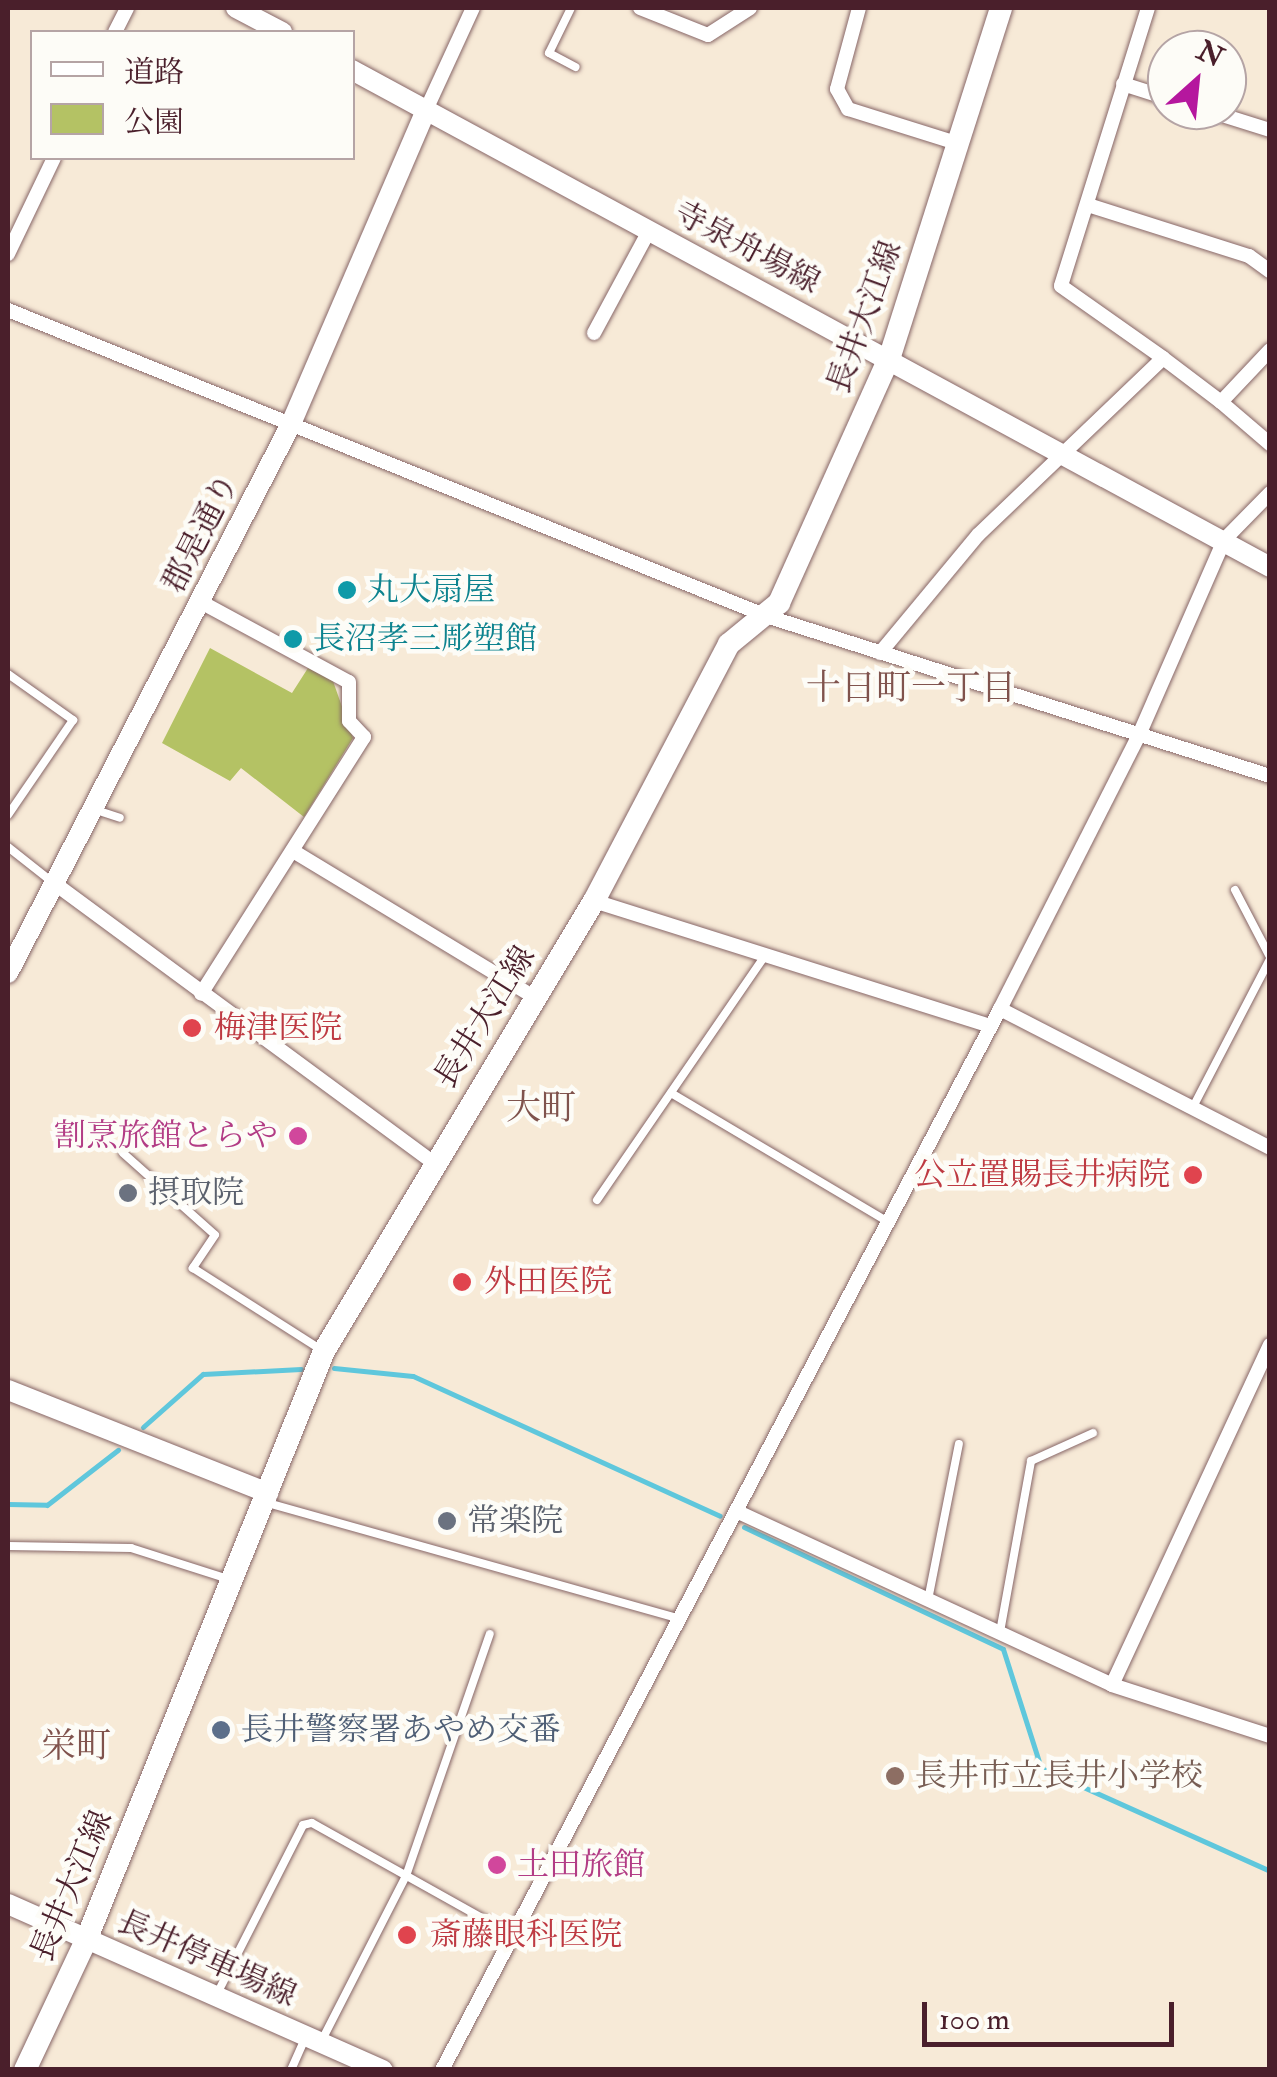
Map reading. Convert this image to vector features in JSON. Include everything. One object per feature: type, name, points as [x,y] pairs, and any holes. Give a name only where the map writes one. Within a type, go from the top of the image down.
[{"type":"main road","points":[[236,8],[278,30]]},
{"type":"main road","name":"長井大江線","points":[[24,2070],[87,1938],[324,1351],[432,1162],[594,901],[730,644],[769,617],[890,356],[1001,8]]},
{"type":"main road","name":"寺泉舟場線","points":[[355,72],[890,356],[1270,567]]},
{"type":"main road","name":"郡是通り","points":[[8,973],[290,426],[426,110]]},
{"type":"main road","points":[[8,1390],[266,1497]]},
{"type":"main road","name":"長井停車場線","points":[[8,1904],[383,2070]]},
{"type":"street","points":[[116,30],[128,8]]},
{"type":"street","points":[[426,110],[474,8]]},
{"type":"street","points":[[640,8],[664,13],[708,36],[750,8]]},
{"type":"street","points":[[859,8],[837,89],[848,109],[960,144]]},
{"type":"street","points":[[1148,8],[1061,286],[1163,358],[1270,444]]},
{"type":"street","points":[[1123,84],[1147,92]]},
{"type":"street","points":[[8,254],[53,160]]},
{"type":"street","points":[[1088,205],[1249,256],[1270,271]]},
{"type":"street","points":[[594,333],[649,230]]},
{"type":"street","points":[[8,310],[769,617],[1270,776]]},
{"type":"street","points":[[1221,402],[1270,350]]},
{"type":"street","points":[[880,652],[978,535],[1163,358]]},
{"type":"street","points":[[442,2070],[683,1620],[736,1511],[1000,1009],[1140,735],[1224,540],[1270,493]]},
{"type":"street","points":[[199,601],[349,682],[349,721],[364,738],[201,994]]},
{"type":"street","points":[[293,850],[536,998]]},
{"type":"street","points":[[54,882],[432,1162]]},
{"type":"street","points":[[594,901],[762,960],[991,1026]]},
{"type":"street","points":[[1000,1009],[1270,1148]]},
{"type":"street","points":[[1112,1685],[1270,1344]]},
{"type":"street","points":[[736,1511],[1112,1685],[1270,1736]]},
{"type":"lane","points":[[570,8],[550,53],[575,68]]},
{"type":"lane","points":[[8,674],[73,720],[8,816]]},
{"type":"lane","points":[[92,808],[120,818]]},
{"type":"lane","points":[[8,847],[54,882]]},
{"type":"lane","points":[[1192,1107],[1270,958],[1235,890]]},
{"type":"lane","points":[[597,1200],[762,960]]},
{"type":"lane","points":[[671,1093],[888,1222]]},
{"type":"lane","points":[[123,1152],[215,1235],[194,1268],[324,1351]]},
{"type":"lane","points":[[1000,1633],[1031,1461],[1093,1433]]},
{"type":"lane","points":[[928,1600],[960,1444]]},
{"type":"lane","points":[[266,1497],[683,1620]]},
{"type":"lane","points":[[8,1546],[131,1548],[232,1581]]},
{"type":"lane","points":[[291,2070],[313,2040],[406,1876],[490,1634]]},
{"type":"lane","points":[[216,1996],[302,1826],[406,1876],[514,1937]]},
{"type":"green space","points":[[210,648],[292,693],[308,668],[333,681],[353,738],[304,817],[241,768],[230,781],[162,743]]},
{"type":"waterway","points":[[334,1368],[413,1376],[720,1516]]},
{"type":"waterway","points":[[143,1427],[203,1374],[301,1369]]},
{"type":"waterway","points":[[8,1504],[47,1505],[118,1450]]},
{"type":"waterway","points":[[744,1527],[1003,1649],[1041,1768],[1270,1871]]},
{"type":"place","name":"丸大扇屋","points":[[347,590]]},
{"type":"place","name":"長沼孝三彫塑館","points":[[293,639]]},
{"type":"place","name":"梅津医院","points":[[192,1028]]},
{"type":"place","name":"割烹旅館とらや","points":[[298,1136]]},
{"type":"place","name":"公立置賜長井病院","points":[[1193,1175]]},
{"type":"place","name":"摂取院","points":[[128,1193]]},
{"type":"place","name":"外田医院","points":[[462,1282]]},
{"type":"place","name":"常楽院","points":[[447,1521]]},
{"type":"place","name":"長井警察署あやめ交番","points":[[221,1730]]},
{"type":"place","name":"長井市立長井小学校","points":[[895,1776]]},
{"type":"place","name":"土田旅館","points":[[497,1865]]},
{"type":"place","name":"斎藤眼科医院","points":[[407,1935]]},
{"type":"district","name":"十日町一丁目","points":[[911,688]]},
{"type":"district","name":"大町","points":[[541,1108]]},
{"type":"district","name":"栄町","points":[[76,1746]]}]
